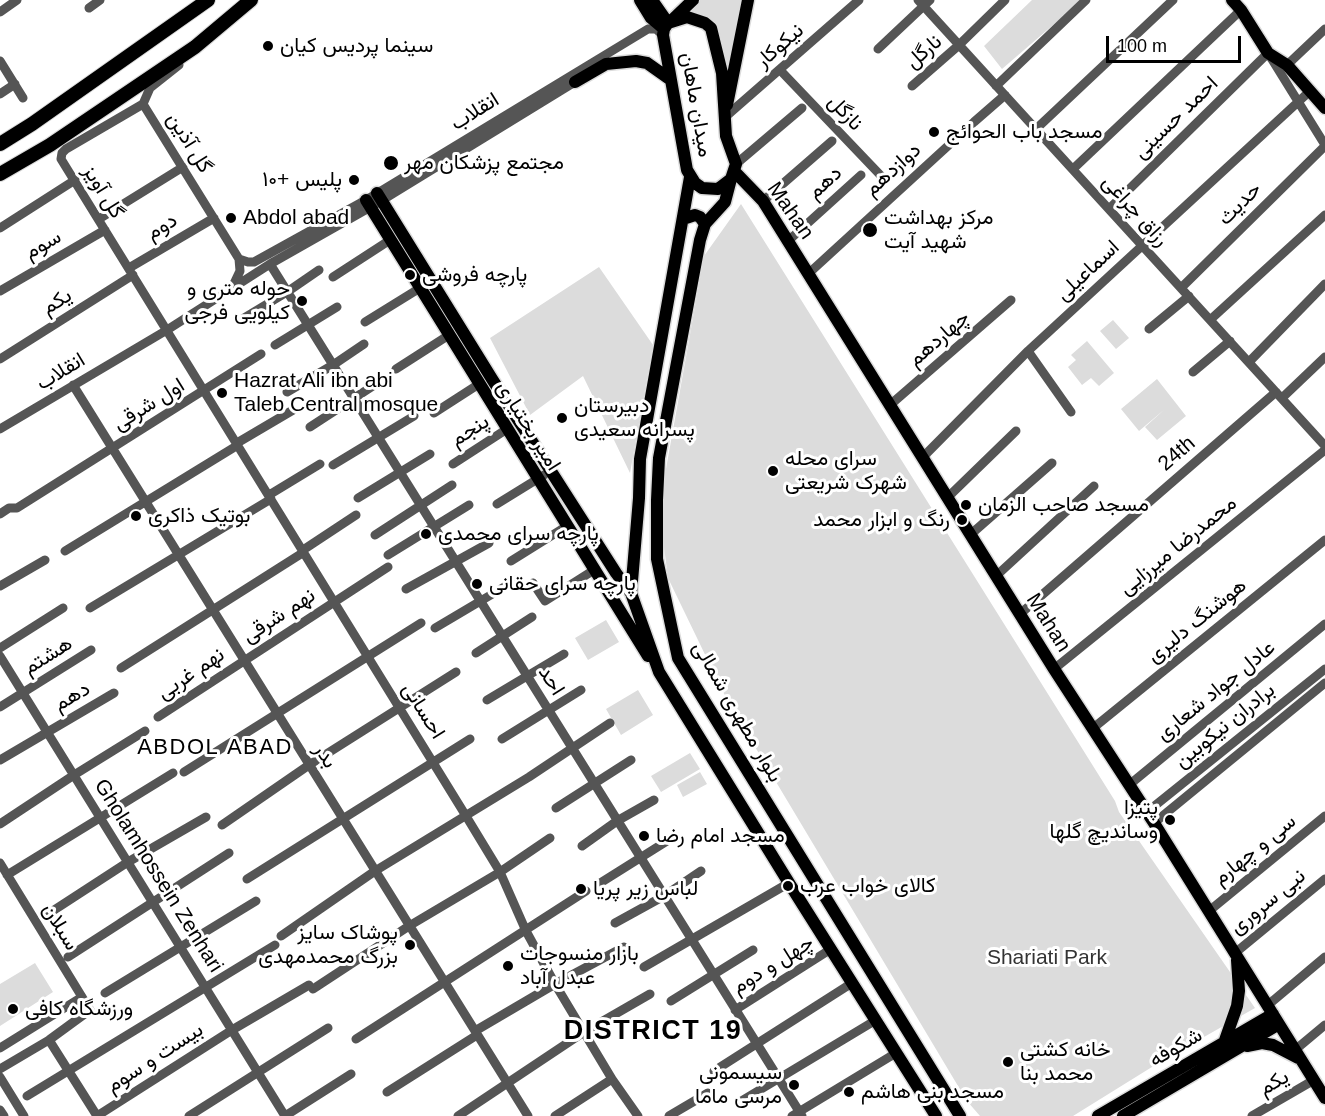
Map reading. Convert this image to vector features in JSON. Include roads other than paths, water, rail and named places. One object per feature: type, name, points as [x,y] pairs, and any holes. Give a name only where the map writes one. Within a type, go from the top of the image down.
[{"type":"highway","points":[[0,144],[208,0]]},
{"type":"highway","points":[[0,174],[50,145],[192,52],[251,0]]},
{"type":"main road","points":[[640,0],[651,18],[667,27]]},
{"type":"main road","points":[[652,0],[667,27]]},
{"type":"main road","points":[[667,27],[693,0]]},
{"type":"main road","points":[[724,118],[732,90],[748,0]]},
{"type":"main road","points":[[1232,0],[1241,10],[1268,53],[1287,64],[1325,108]]},
{"type":"main road","name":"میدان ماهان","points":[[687,17],[705,23],[711,28],[722,73],[726,136],[734,172],[726,185],[710,189],[702,188],[690,177],[671,80],[667,27],[687,17]]},
{"type":"main road","points":[[575,82],[606,64],[636,61],[646,63],[671,80]]},
{"type":"main road","name":"بلوار مطهری شمالی","points":[[734,172],[725,202],[705,224],[699,240],[659,458],[657,559],[678,658],[960,1116]]},
{"type":"main road","name":"Mahan","points":[[734,172],[763,201],[970,535],[1151,818],[1325,1098]]},
{"type":"main road","name":"بلوار مطهری شمالی","points":[[690,177],[640,459],[631,593],[659,672],[936,1116]]},
{"type":"main road","name":"امیر بختیاری","points":[[379,197],[550,470],[631,593]]},
{"type":"main road","name":"امیر بختیاری","points":[[368,204],[659,672]]},
{"type":"main road","points":[[683,219],[695,215],[700,217],[705,224]]},
{"type":"main road","points":[[451,339],[465,335]]},
{"type":"main road","points":[[1235,953],[1239,991],[1228,1047],[1273,1045],[1298,1055]]},
{"type":"main road","name":"شکوفه","points":[[1123,1116],[1228,1047],[1273,1014]]},
{"type":"main road","name":"شکوفه","points":[[1098,1116],[1228,1047]]},
{"type":"main road","points":[[951,1098],[968,1116]]},
{"type":"street","points":[[0,12],[17,0]]},
{"type":"street","points":[[89,8],[100,0]]},
{"type":"street","name":"نیکوکار","points":[[724,118],[860,0]]},
{"type":"street","name":"نارگل","points":[[912,86],[959,45],[1005,0]]},
{"type":"street","points":[[996,86],[1086,0]]},
{"type":"street","points":[[1036,129],[1173,0]]},
{"type":"street","points":[[878,49],[924,2]]},
{"type":"street","name":"رزاق چراغی","points":[[924,2],[996,86],[1325,446]]},
{"type":"street","points":[[1072,169],[1241,10]]},
{"type":"street","name":"انقلاب","points":[[1,427],[167,330],[648,29],[667,27]]},
{"type":"street","points":[[1287,64],[1325,29]]},
{"type":"street","name":"گل آذین","points":[[192,52],[150,88],[143,104],[239,259]]},
{"type":"street","points":[[1268,53],[1325,145]]},
{"type":"street","name":"احمد حسینی","points":[[1109,209],[1268,53]]},
{"type":"street","points":[[0,61],[23,98]]},
{"type":"street","name":"نازگل","points":[[780,70],[885,180]]},
{"type":"street","name":"انقلاب","points":[[379,197],[575,82]]},
{"type":"street","points":[[0,94],[15,84]]},
{"type":"street","name":"اسماعیلی","points":[[922,458],[1028,351],[1310,91]]},
{"type":"street","name":"دوازدهم","points":[[808,274],[1005,95]]},
{"type":"street","name":"گل آویز","points":[[143,104],[62,153],[61,159],[167,330]]},
{"type":"street","points":[[734,172],[802,108]]},
{"type":"street","points":[[763,201],[832,141]]},
{"type":"street","name":"حدیث","points":[[1181,288],[1325,145]]},
{"type":"street","points":[[99,219],[183,167]]},
{"type":"street","name":"دهم","points":[[788,241],[861,175]]},
{"type":"street","points":[[0,228],[75,180]]},
{"type":"street","name":"انقلاب","points":[[239,259],[254,262],[368,204]]},
{"type":"street","points":[[1210,320],[1325,214]]},
{"type":"street","name":"دوم","points":[[131,272],[214,218]]},
{"type":"street","name":"سوم","points":[[0,291],[105,230]]},
{"type":"street","points":[[333,278],[390,240]]},
{"type":"street","points":[[232,289],[240,271],[239,259]]},
{"type":"street","name":"احد","points":[[270,264],[778,1078],[798,1115]]},
{"type":"street","points":[[240,321],[319,270]]},
{"type":"street","name":"یکم","points":[[0,359],[131,272]]},
{"type":"street","points":[[1249,362],[1325,284]]},
{"type":"street","points":[[365,322],[420,288]]},
{"type":"street","points":[[1149,329],[1189,296]]},
{"type":"street","name":"چهاردهم","points":[[890,405],[1011,300]]},
{"type":"street","points":[[275,345],[337,307]]},
{"type":"street","name":"احسانی","points":[[167,330],[500,872],[526,931],[555,984],[612,1079],[638,1116]]},
{"type":"street","points":[[396,369],[451,339]]},
{"type":"street","points":[[1193,372],[1230,341]]},
{"type":"street","points":[[287,392],[364,344]]},
{"type":"street","points":[[1028,351],[1071,412]]},
{"type":"street","points":[[204,391],[261,354]]},
{"type":"street","name":"24th","points":[[1020,614],[1325,357]]},
{"type":"street","points":[[310,427],[382,380]]},
{"type":"street","points":[[434,413],[479,384]]},
{"type":"street","name":"بدر","points":[[72,386],[528,1116]]},
{"type":"street","name":"اول شرقی","points":[[0,514],[9,508],[17,508],[204,391]]},
{"type":"street","points":[[65,551],[293,410]]},
{"type":"street","points":[[333,465],[414,416]]},
{"type":"street","name":"پنجم","points":[[453,464],[507,429]]},
{"type":"street","points":[[947,498],[1016,431]]},
{"type":"street","name":"محمدرضا میرزایی","points":[[1054,669],[1325,450]]},
{"type":"street","points":[[358,498],[430,454]]},
{"type":"street","points":[[970,535],[1052,463]]},
{"type":"street","points":[[90,608],[320,464]]},
{"type":"street","points":[[497,504],[550,470]]},
{"type":"street","points":[[375,535],[452,485]]},
{"type":"street","points":[[996,576],[1094,486]]},
{"type":"street","points":[[388,555],[469,505]]},
{"type":"street","points":[[121,668],[356,515]]},
{"type":"street","points":[[511,561],[567,526]]},
{"type":"street","name":"هوشنگ دلیری","points":[[1092,729],[1325,540]]},
{"type":"street","points":[[406,589],[489,543]]},
{"type":"street","points":[[0,586],[45,560]]},
{"type":"street","points":[[334,602],[388,567]]},
{"type":"street","points":[[532,583],[545,601],[594,570]]},
{"type":"street","points":[[435,628],[516,580]]},
{"type":"street","name":"نهم شرقی","points":[[244,660],[334,602]]},
{"type":"street","points":[[0,648],[63,608]]},
{"type":"street","points":[[476,653],[532,617]]},
{"type":"street","points":[[184,772],[421,623]]},
{"type":"street","name":"عادل جواد شعاری","points":[[1129,785],[1325,624]]},
{"type":"street","name":"هشتم","points":[[0,706],[91,650]]},
{"type":"street","points":[[487,700],[564,654]]},
{"type":"street","name":"Gholamhossein Zenhari","points":[[0,656],[285,1116]]},
{"type":"street","name":"نهم غربی","points":[[158,717],[244,660]]},
{"type":"street","name":"برادران نیکوبین","points":[[1151,818],[1325,669]]},
{"type":"street","points":[[222,825],[309,765],[456,672]]},
{"type":"street","name":"برادران نیکوبین","points":[[1151,818],[1325,684]]},
{"type":"street","points":[[502,739],[581,690]]},
{"type":"street","name":"دهم","points":[[0,760],[114,693]]},
{"type":"street","points":[[281,936],[375,871],[529,777],[610,723]]},
{"type":"street","points":[[0,824],[146,731]]},
{"type":"street","points":[[247,879],[470,739]]},
{"type":"street","points":[[556,808],[631,760]]},
{"type":"street","points":[[7,875],[172,773]]},
{"type":"street","points":[[582,846],[617,821],[654,800]]},
{"type":"street","name":"سی و چهارم","points":[[1209,911],[1325,816]]},
{"type":"street","points":[[48,914],[128,862],[206,817]]},
{"type":"street","points":[[597,885],[675,836]]},
{"type":"street","name":"بیست و سوم","points":[[97,1116],[232,1030],[311,987],[500,872],[550,838]]},
{"type":"street","points":[[68,957],[230,853]]},
{"type":"street","name":"سبلان","points":[[0,863],[90,1010],[49,1040]]},
{"type":"street","points":[[615,923],[701,872]]},
{"type":"street","name":"نبی سروری","points":[[1235,953],[1325,879]]},
{"type":"street","points":[[644,967],[789,883]]},
{"type":"street","points":[[356,1039],[586,891]]},
{"type":"street","points":[[105,993],[256,901]]},
{"type":"street","points":[[27,1096],[275,945]]},
{"type":"street","points":[[387,1092],[555,984],[624,947]]},
{"type":"street","name":"چهل و دوم","points":[[735,1010],[831,949]]},
{"type":"street","points":[[671,1001],[753,950]]},
{"type":"street","points":[[1273,1014],[1325,957]]},
{"type":"street","points":[[714,1071],[852,983]]},
{"type":"street","points":[[458,1116],[584,1032],[650,994]]},
{"type":"street","points":[[0,1048],[82,997]]},
{"type":"street","points":[[738,1103],[876,1020]]},
{"type":"street","points":[[1298,1055],[1325,1025]]},
{"type":"street","points":[[189,1116],[328,1028]]},
{"type":"street","points":[[0,1069],[49,1040],[97,1116]]},
{"type":"street","points":[[798,1115],[896,1053]]},
{"type":"street","points":[[285,1116],[351,1074]]},
{"type":"street","points":[[0,1077],[24,1116]]},
{"type":"street","points":[[555,1116],[612,1079]]},
{"type":"street","name":"یکم","points":[[1252,1116],[1314,1080]]},
{"type":"street","points":[[669,1116],[708,1093]]},
{"type":"street","points":[[0,1110],[4,1116]]},
{"type":"place","name":"سینما پردیس کیان","points":[[268,46]]},
{"type":"place","name":"مسجد باب الحوائج","points":[[934,132]]},
{"type":"place","name":"مجتمع پزشکان مهر","points":[[391,163]]},
{"type":"place","name":"پلیس +۱۰","points":[[354,180]]},
{"type":"place","name":"Abdol abad","points":[[231,218]]},
{"type":"place","name":"مرکز بهداشت شهید آیت","points":[[870,230]]},
{"type":"place","name":"پارچه فروشی","points":[[410,275]]},
{"type":"place","name":"حوله متری و کیلویی فرجی","points":[[302,301]]},
{"type":"place","name":"Hazrat Ali ibn abi Taleb Central mosque","points":[[222,393]]},
{"type":"place","name":"دبیرستان پسرانه سعیدی","points":[[562,418]]},
{"type":"place","name":"سرای محله شهرک شریعتی","points":[[773,471]]},
{"type":"place","name":"مسجد صاحب الزمان","points":[[966,505]]},
{"type":"place","name":"بوتیک ذاکری","points":[[136,516]]},
{"type":"place","name":"رنگ و ابزار محمد","points":[[962,520]]},
{"type":"place","name":"پارچه سرای محمدی","points":[[426,534]]},
{"type":"place","name":"پارچه سرای حقانی","points":[[477,584]]},
{"type":"place","name":"پتیزا وساندیچ گلها","points":[[1170,820]]},
{"type":"place","name":"مسجد امام رضا","points":[[644,836]]},
{"type":"place","name":"کالای خواب عرب","points":[[788,886]]},
{"type":"place","name":"لباس زیر پریا","points":[[581,889]]},
{"type":"place","name":"پوشاک سایز بزرگ محمدمهدی","points":[[410,945]]},
{"type":"place","name":"بازار منسوجات عبدل آباد","points":[[508,966]]},
{"type":"place","name":"ورزشگاه کافی","points":[[13,1009]]},
{"type":"place","name":"خانه کشتی محمد بنا","points":[[1008,1062]]},
{"type":"place","name":"سیسمونی مرسی ماما","points":[[794,1085]]},
{"type":"place","name":"مسجد بنی هاشم","points":[[849,1092]]},
{"type":"district","name":"ABDOL ABAD","points":[[215,748]]},
{"type":"district","name":"DISTRICT 19","points":[[653,1032]]},
{"type":"park label","name":"Shariati Park","points":[[1047,958]]}]
